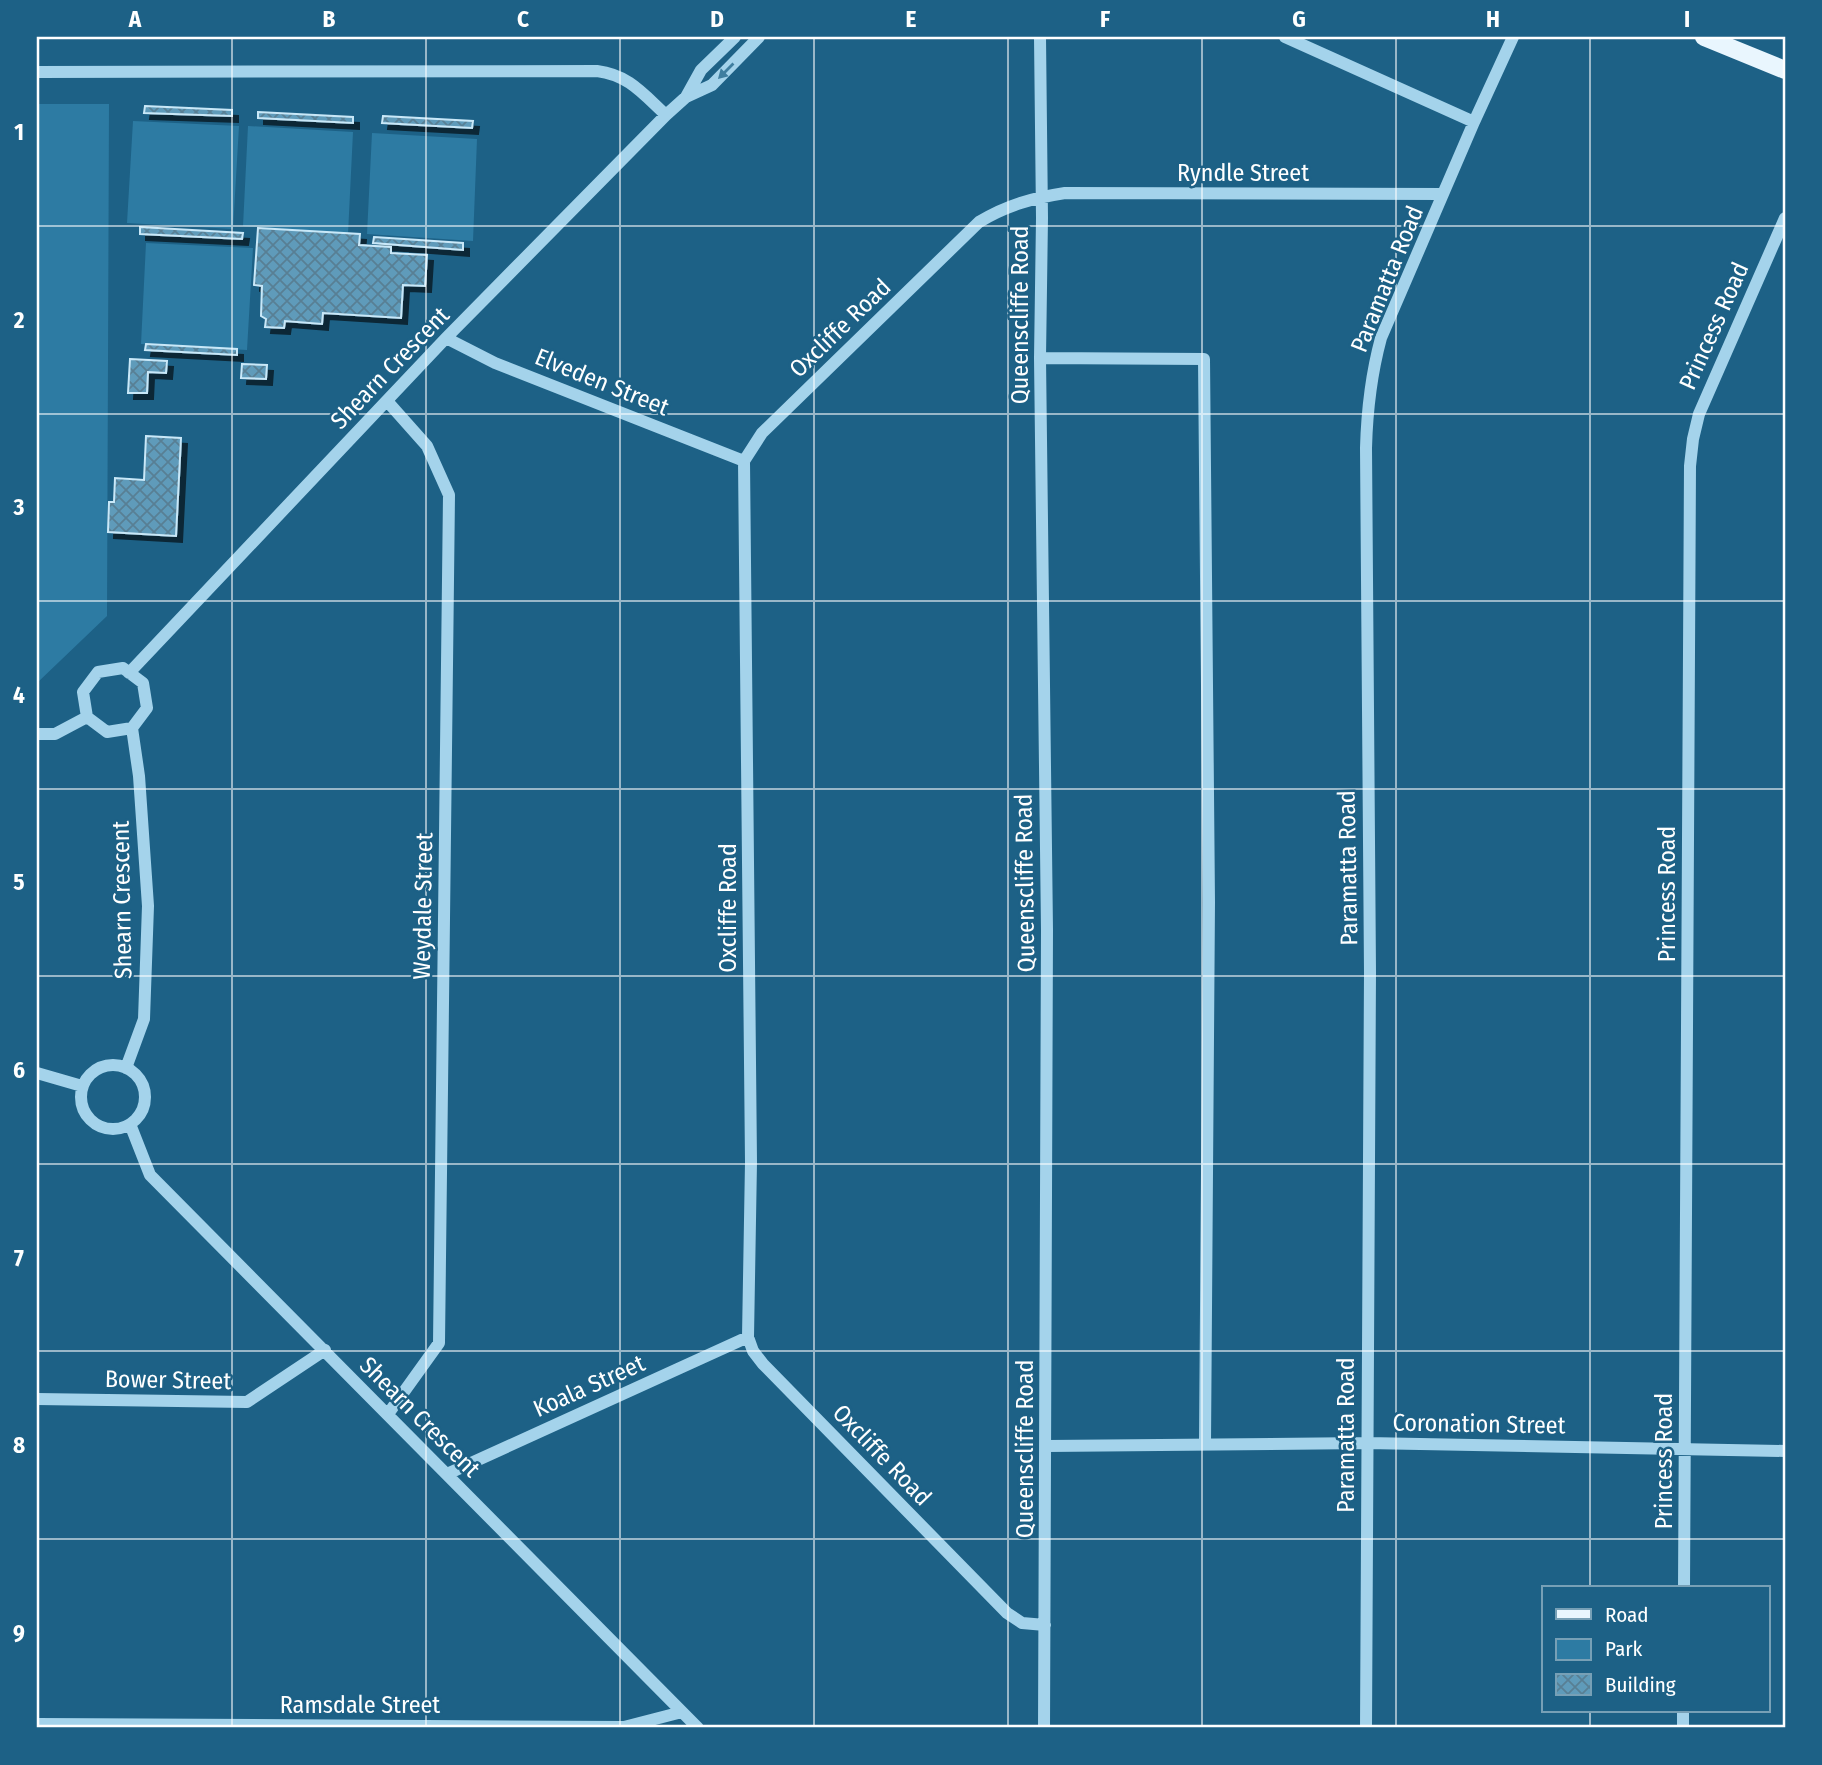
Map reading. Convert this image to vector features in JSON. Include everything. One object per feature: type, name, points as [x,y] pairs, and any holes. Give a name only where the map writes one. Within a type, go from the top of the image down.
[{"type":"main road","points":[[1704,37],[1782,72]]},
{"type":"street","name":"Shearn Crescent","points":[[686,97],[701,70],[735,37]]},
{"type":"street","name":"Shearn Crescent","points":[[129,673],[446,338],[666,115],[686,97],[712,85],[760,37]]},
{"type":"street","name":"Queenscliffe Road","points":[[1040,37],[1040,358],[1047,930],[1044,1728]]},
{"type":"street","points":[[1284,37],[1474,122]]},
{"type":"street","name":"Paramatta Road","points":[[1366,1728],[1370,986],[1367,409],[1381,338],[1513,37]]},
{"type":"street","points":[[37,72],[597,71],[613,73],[629,80],[666,115]]},
{"type":"street","name":"Ryndle Street","points":[[1042,197],[1065,193],[1443,194]]},
{"type":"street","name":"Oxcliffe Road","points":[[1042,197],[1002,208],[979,222],[762,433],[744,461],[751,1149],[748,1337],[753,1351],[763,1364],[1007,1613],[1022,1623],[1045,1625]]},
{"type":"street","name":"Princess Road","points":[[1684,1586],[1690,466],[1692,439],[1699,414],[1780,245],[1785,218]]},
{"type":"street","name":"Elveden Street","points":[[446,338],[495,363],[744,461]]},
{"type":"street","points":[[1040,358],[1204,359],[1209,902],[1205,1444]]},
{"type":"street","name":"Weydale Street","points":[[387,401],[426,446],[449,495],[439,1343],[388,1414]]},
{"type":"street","points":[[123,668],[143,683],[147,708],[132,728],[107,732],[86,717],[83,692],[98,672],[123,668]]},
{"type":"street","points":[[37,734],[55,734],[86,717]]},
{"type":"street","name":"Shearn Crescent","points":[[126,1068],[144,1019],[148,906],[139,776],[132,728]]},
{"type":"street","points":[[104,1066],[126,1068],[135,1073],[142,1084],[145,1098],[141,1112],[130,1124],[113,1129],[103,1127],[87,1117],[81,1105],[82,1086],[90,1073],[104,1066]]},
{"type":"street","points":[[37,1073],[82,1086]]},
{"type":"street","name":"Shearn Crescent","points":[[130,1124],[150,1175],[698,1728]]},
{"type":"street","name":"Koala Street","points":[[447,1474],[748,1337]]},
{"type":"street","name":"Bower Street","points":[[37,1399],[247,1402],[324,1350]]},
{"type":"street","name":"Coronation Street","points":[[1047,1446],[1367,1443],[1785,1451]]},
{"type":"street","name":"Ramsdale Street","points":[[37,1724],[624,1727],[682,1712]]},
{"type":"green space","points":[[37,104],[109,104],[107,616],[37,683]]},
{"type":"green space","points":[[133,121],[239,126],[233,229],[127,223]]},
{"type":"green space","points":[[248,126],[353,132],[348,234],[243,226]]},
{"type":"green space","points":[[372,133],[477,139],[473,241],[367,234]]},
{"type":"green space","points":[[146,243],[253,248],[247,350],[141,344]]},
{"type":"building","points":[[145,106],[232,110],[232,116],[144,113]]},
{"type":"building","points":[[258,112],[353,117],[353,123],[258,118]]},
{"type":"building","points":[[383,116],[473,121],[472,128],[382,123]]},
{"type":"building","points":[[140,227],[243,233],[242,239],[140,234]]},
{"type":"building","points":[[258,228],[360,234],[359,245],[391,247],[391,253],[427,255],[425,286],[403,285],[401,318],[323,313],[322,324],[285,321],[284,328],[265,327],[266,319],[261,316],[262,286],[254,285]]},
{"type":"building","points":[[374,237],[463,243],[463,250],[373,243]]},
{"type":"building","points":[[146,344],[237,349],[237,355],[145,350]]},
{"type":"building","points":[[130,359],[167,361],[166,373],[148,372],[147,393],[128,393]]},
{"type":"building","points":[[242,364],[267,365],[266,379],[241,378]]},
{"type":"building","points":[[146,436],[181,438],[176,536],[108,532],[109,502],[114,502],[115,478],[144,480]]}]
